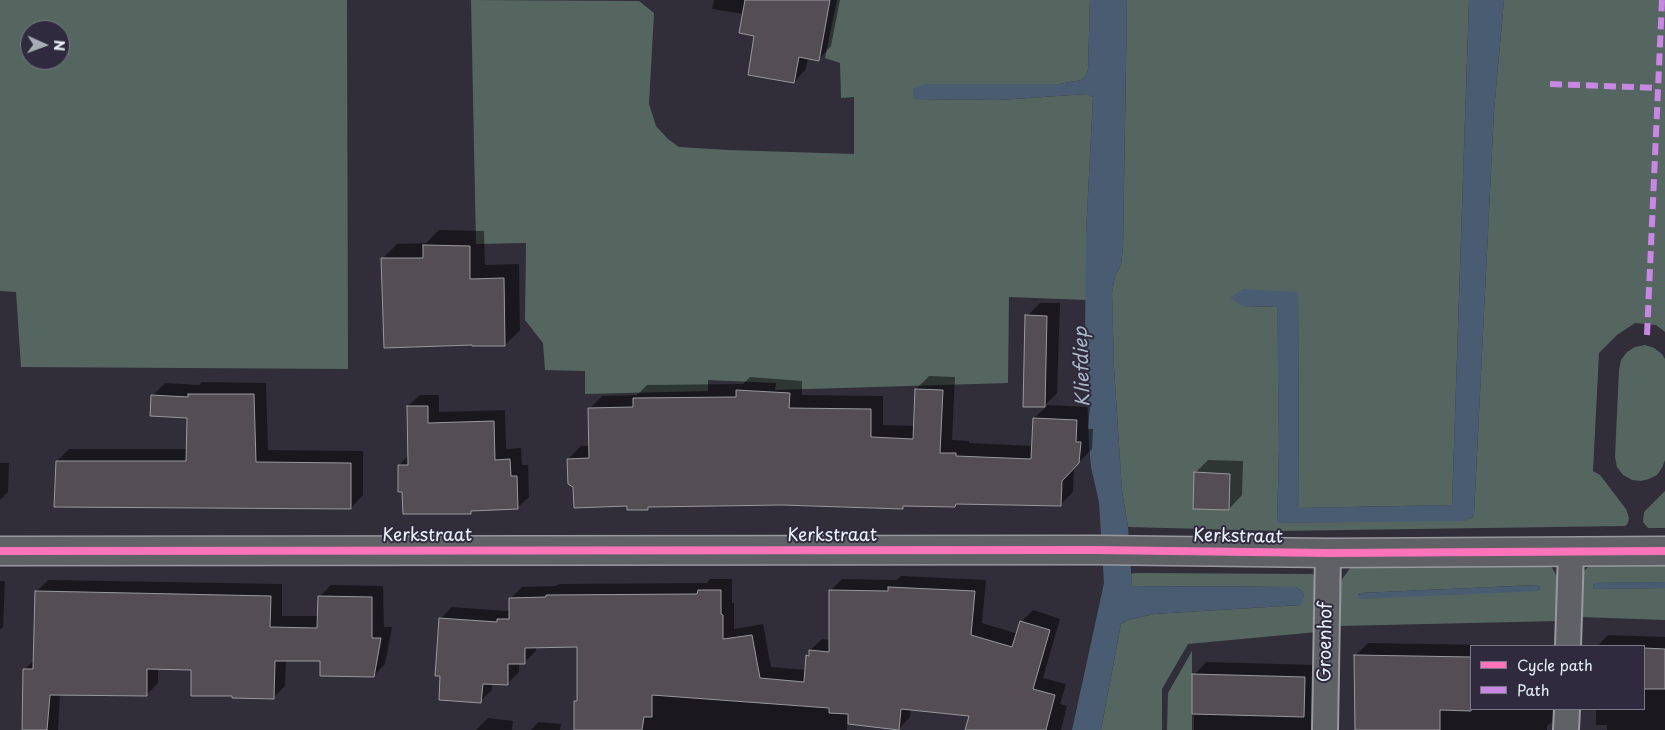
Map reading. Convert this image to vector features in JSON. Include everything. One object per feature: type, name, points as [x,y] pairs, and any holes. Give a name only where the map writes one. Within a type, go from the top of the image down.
[{"type":"street","name":"Kerkstraat","points":[[0,552],[1094,550],[1328,553],[1665,551]]},
{"type":"street","points":[[1568,645],[1571,551]]},
{"type":"street","name":"Groenhof","points":[[1325,730],[1328,553]]},
{"type":"street","points":[[1566,730],[1567,710]]},
{"type":"shaded area","points":[[0,0],[347,0],[348,369],[21,367],[16,292],[0,291]]},
{"type":"shaded area","points":[[471,0],[639,1],[654,13],[649,104],[656,126],[668,139],[679,147],[854,154],[854,97],[841,98],[840,63],[825,58],[837,0],[1090,0],[1088,69],[1085,77],[1081,80],[1059,84],[1007,85],[914,96],[915,99],[999,100],[1087,94],[1093,97],[1086,234],[1086,300],[1009,297],[1008,383],[775,390],[776,383],[708,380],[708,391],[585,394],[585,371],[545,370],[543,343],[525,320],[526,243],[476,244]]},
{"type":"shaded area","points":[[1127,0],[1469,0],[1452,505],[1299,508],[1298,293],[1242,306],[1277,307],[1279,450],[1277,523],[1471,519],[1474,514],[1494,111],[1504,0],[1665,0],[1665,332],[1656,325],[1635,323],[1617,335],[1599,353],[1593,471],[1600,475],[1626,509],[1629,518],[1625,526],[1277,531],[1128,527],[1122,491],[1114,368],[1112,293],[1115,276],[1121,265],[1123,247]]},
{"type":"shaded area","points":[[1645,345],[1654,348],[1665,359],[1665,460],[1657,475],[1641,481],[1632,480],[1623,475],[1617,467],[1615,457],[1621,360],[1627,352],[1635,347]]},
{"type":"shaded area","points":[[1665,491],[1665,528],[1648,528],[1643,522],[1644,512]]},
{"type":"shaded area","points":[[1591,564],[1665,565],[1665,582],[1594,583],[1593,588],[1665,588],[1665,620],[1580,617],[1581,578],[1583,572]]},
{"type":"shaded area","points":[[1357,565],[1548,565],[1551,566],[1559,580],[1559,621],[1339,626],[1340,582],[1351,567]],"holes":[[[1539,586],[1540,589],[1358,595],[1360,593]]]},
{"type":"shaded area","points":[[1131,574],[1312,574],[1318,578],[1317,632],[1188,644],[1162,689],[1162,730],[1101,730],[1121,624],[1128,620],[1154,614],[1300,605],[1304,595],[1296,587],[1132,586]]},
{"type":"shaded area","points":[[1192,651],[1192,730],[1167,730],[1168,693]]},
{"type":"water","points":[[1090,0],[1127,0],[1123,247],[1121,265],[1115,276],[1112,293],[1114,368],[1122,491],[1128,527],[1132,586],[1296,587],[1304,595],[1300,605],[1154,614],[1128,620],[1121,624],[1101,730],[1072,730],[1104,583],[1099,502],[1091,467],[1089,446],[1085,341],[1086,234],[1093,97],[1087,94],[999,100],[914,99],[913,88],[925,84],[1059,84],[1081,80],[1085,77],[1088,69]]},
{"type":"water","points":[[1469,0],[1504,0],[1494,111],[1474,514],[1471,519],[1465,521],[1277,523],[1279,450],[1277,307],[1242,306],[1230,298],[1243,289],[1298,292],[1299,508],[1452,505]]},
{"type":"water","points":[[1665,582],[1665,588],[1593,588],[1594,583]]},
{"type":"water","points":[[1540,586],[1539,591],[1358,598],[1360,593]]},
{"type":"building","points":[[745,0],[830,0],[819,61],[799,57],[794,83],[748,75],[754,36],[739,33]]},
{"type":"building","points":[[423,245],[470,246],[470,279],[504,278],[505,346],[472,345],[384,348],[381,258],[423,258]]},
{"type":"building","points":[[1025,315],[1047,316],[1045,407],[1023,407]]},
{"type":"building","points":[[915,389],[943,390],[940,453],[956,453],[956,456],[1031,459],[1033,418],[1077,420],[1076,442],[1081,442],[1079,463],[1062,481],[1061,506],[956,504],[955,507],[903,506],[903,509],[782,505],[648,507],[648,510],[627,510],[627,506],[574,508],[573,487],[568,484],[567,459],[589,458],[588,408],[633,407],[633,398],[736,397],[736,390],[790,393],[789,408],[871,409],[871,437],[913,439]]},
{"type":"building","points":[[188,394],[254,394],[256,462],[351,463],[351,509],[54,507],[56,461],[186,461],[187,418],[150,416],[151,395],[188,397]]},
{"type":"building","points":[[407,406],[428,406],[428,423],[494,421],[495,460],[510,459],[511,476],[517,476],[518,509],[471,511],[471,514],[403,514],[402,492],[398,492],[398,465],[408,465]]},
{"type":"building","points":[[1194,472],[1230,474],[1229,510],[1193,509]]},
{"type":"building","points":[[888,587],[975,591],[971,635],[1012,647],[1020,621],[1050,630],[1033,689],[1055,695],[1046,730],[965,730],[969,716],[901,709],[899,730],[848,724],[848,714],[829,713],[829,708],[652,695],[652,717],[644,717],[642,730],[574,730],[574,701],[577,701],[577,647],[525,648],[525,664],[508,664],[508,685],[483,684],[481,703],[439,700],[440,676],[435,676],[439,618],[497,622],[497,619],[509,619],[509,598],[546,597],[546,595],[697,594],[698,590],[721,590],[723,639],[752,635],[760,678],[804,682],[806,655],[809,656],[809,650],[829,652],[829,590],[888,591]]},
{"type":"building","points":[[35,591],[271,596],[270,627],[317,628],[318,596],[372,597],[372,638],[381,638],[374,677],[320,676],[320,661],[275,661],[274,699],[232,698],[232,696],[191,696],[191,670],[147,669],[147,696],[50,695],[47,730],[22,730],[23,669],[33,669]]},
{"type":"building","points":[[1645,648],[1665,649],[1665,689],[1645,689]]},
{"type":"building","points":[[1354,655],[1470,657],[1471,711],[1440,710],[1440,730],[1355,730]]},
{"type":"building","points":[[1192,674],[1305,677],[1304,717],[1192,714]]},
{"type":"marked path","points":[[1647,335],[1662,0]]},
{"type":"marked path","points":[[1550,84],[1658,88]]},
{"type":"cycle path","points":[[0,551],[1094,550],[1328,553],[1665,551]]},
{"type":"water label","name":"Kliefdiep","points":[[1083,367]]}]
